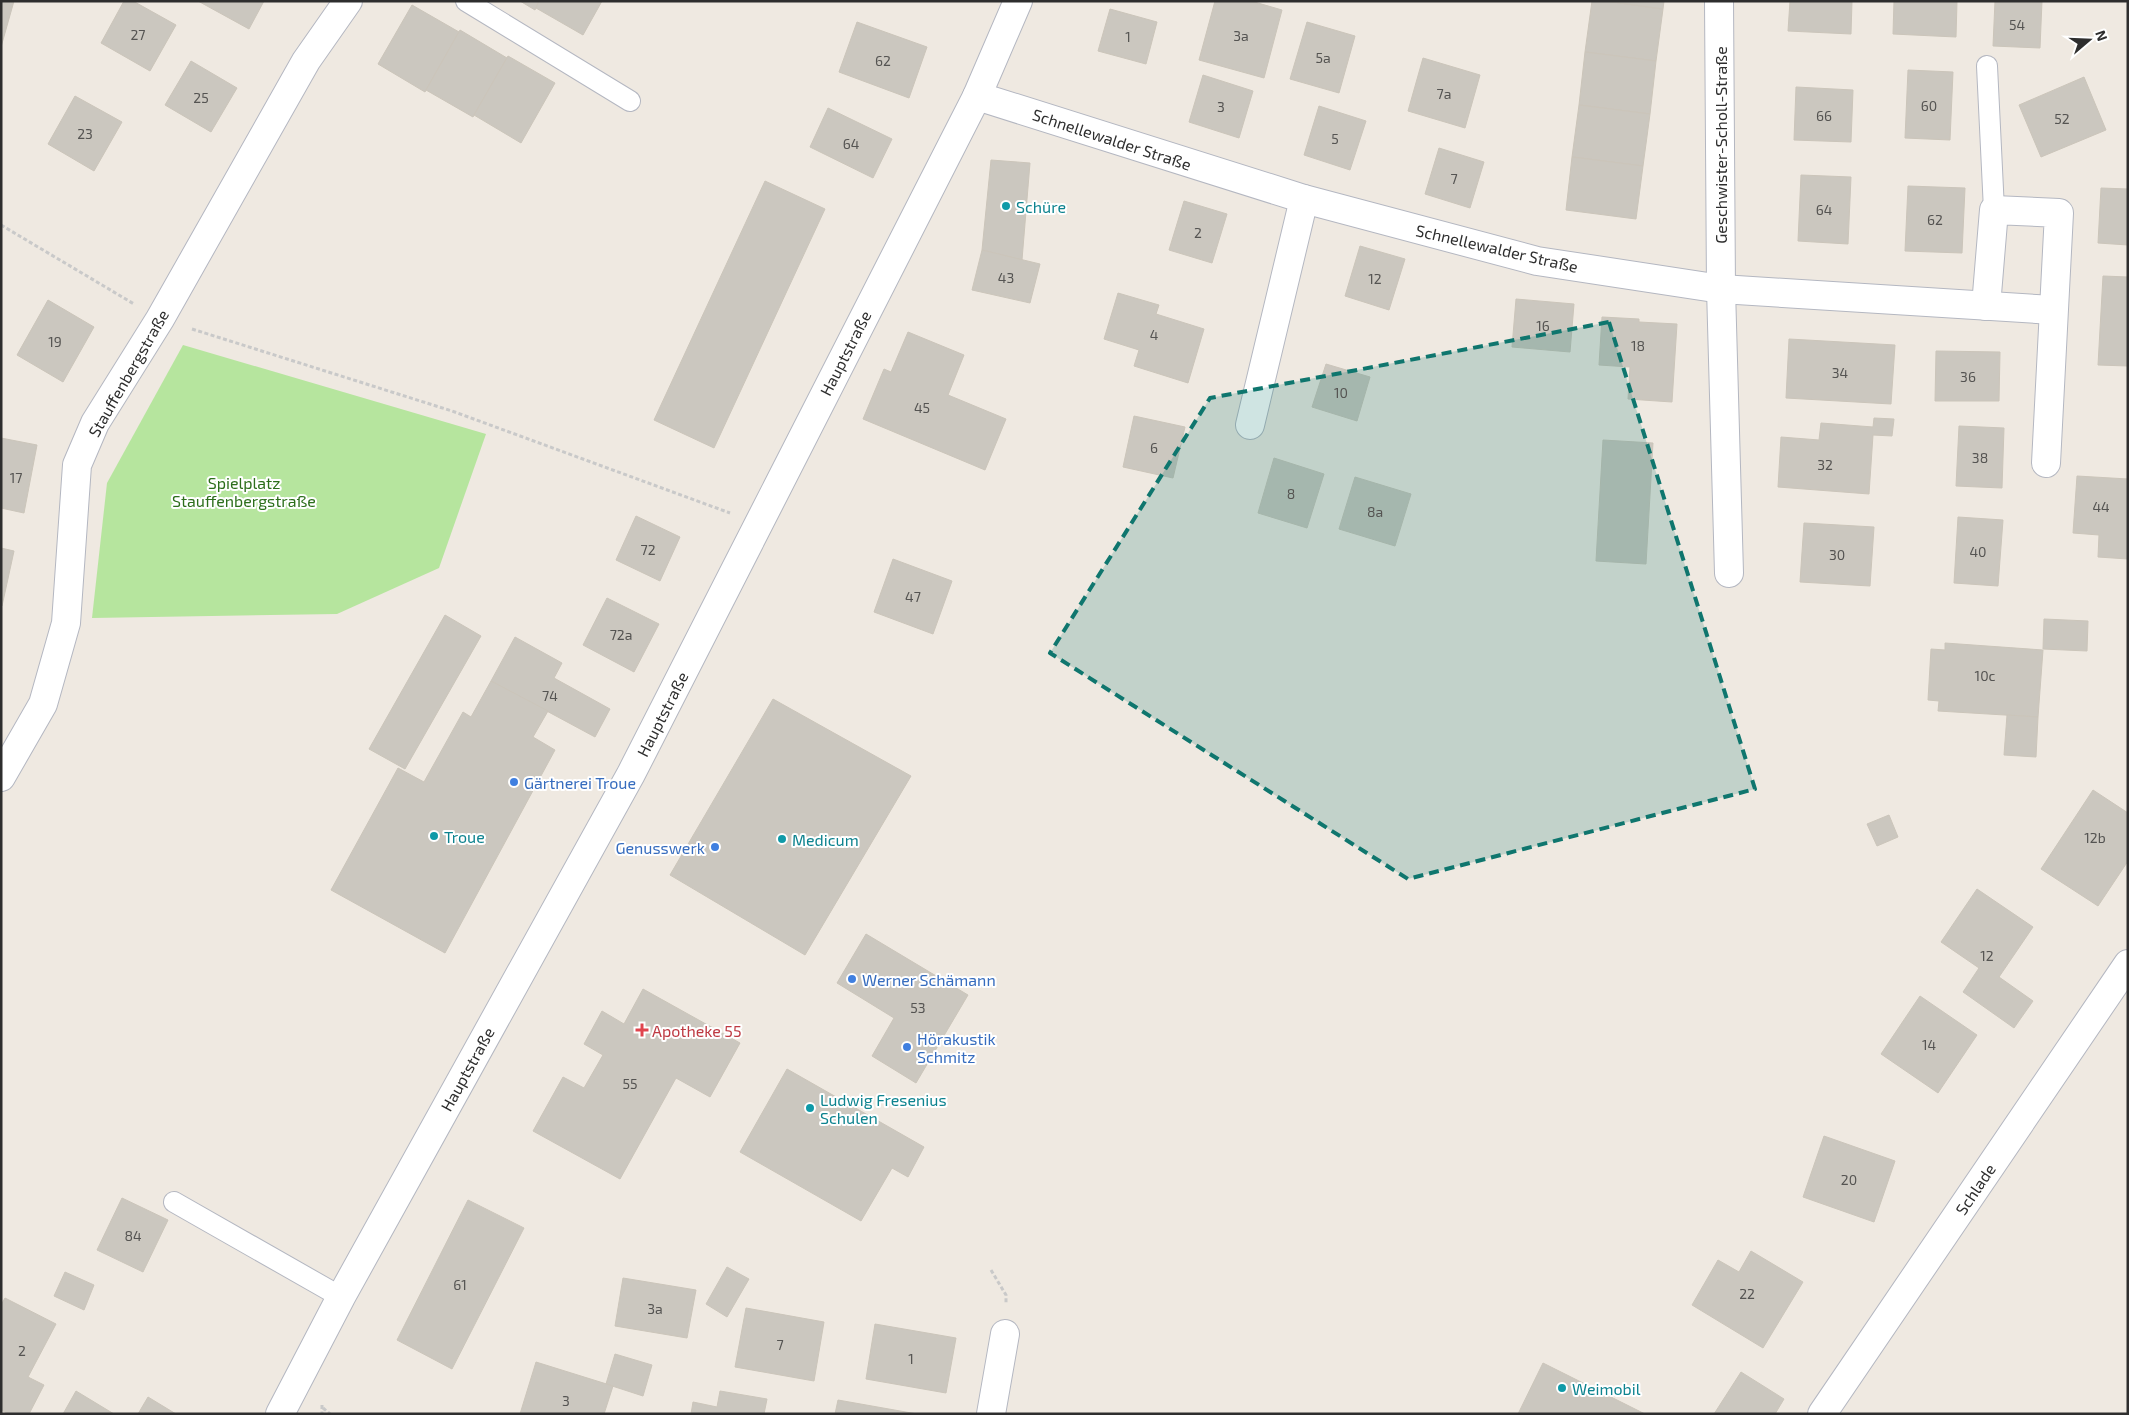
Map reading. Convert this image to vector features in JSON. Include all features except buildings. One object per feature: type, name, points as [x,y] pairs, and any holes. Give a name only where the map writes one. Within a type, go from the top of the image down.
[{"type":"street","name":"Stauffenbergstraße","points":[[1,777],[43,704],[66,623],[77,465],[95,423],[160,319],[306,61],[348,1]]},
{"type":"street","name":"Hauptstraße","points":[[280,1414],[341,1297],[631,774],[977,96],[1018,1]]},
{"type":"street","name":"Geschwister-Scholl-Straße","points":[[1719,1],[1721,290],[1729,573]]},
{"type":"street","name":"Schnellewalder Straße","points":[[977,96],[1304,199],[1537,261],[1721,290]]},
{"type":"street","points":[[1250,425],[1304,199]]},
{"type":"street","points":[[1986,306],[1994,210],[2059,213],[2046,463]]},
{"type":"street","points":[[1721,290],[2053,310]]},
{"type":"street","name":"Schlade","points":[[1822,1414],[2128,964]]},
{"type":"street","points":[[991,1414],[1005,1334]]},
{"type":"lane","points":[[466,1],[630,101]]},
{"type":"lane","points":[[1988,66],[1994,210]]},
{"type":"lane","points":[[174,1202],[341,1297]]},
{"type":"path","points":[[1,225],[160,319],[452,411],[758,523]]},
{"type":"path","points":[[323,1407],[330,1414]]},
{"type":"highlighted area","points":[[1609,322],[1755,789],[1408,879],[1050,653],[1210,398]]},
{"type":"green space","name":"Spielplatz Stauffenbergstraße","points":[[183,345],[486,434],[439,568],[337,614],[92,618],[107,483]]},
{"type":"place","name":"Schüre","points":[[1006,206]]},
{"type":"place","name":"Gärtnerei Troue","points":[[514,782]]},
{"type":"place","name":"Troue","points":[[434,836]]},
{"type":"place","name":"Medicum","points":[[782,839]]},
{"type":"place","name":"Genusswerk","points":[[715,847]]},
{"type":"place","name":"Werner Schämann","points":[[852,979]]},
{"type":"place","name":"Apotheke 55","points":[[642,1030]]},
{"type":"place","name":"Hörakustik Schmitz","points":[[907,1047]]},
{"type":"place","name":"Ludwig Fresenius Schulen","points":[[810,1108]]},
{"type":"place","name":"Weimobil","points":[[1562,1388]]}]
